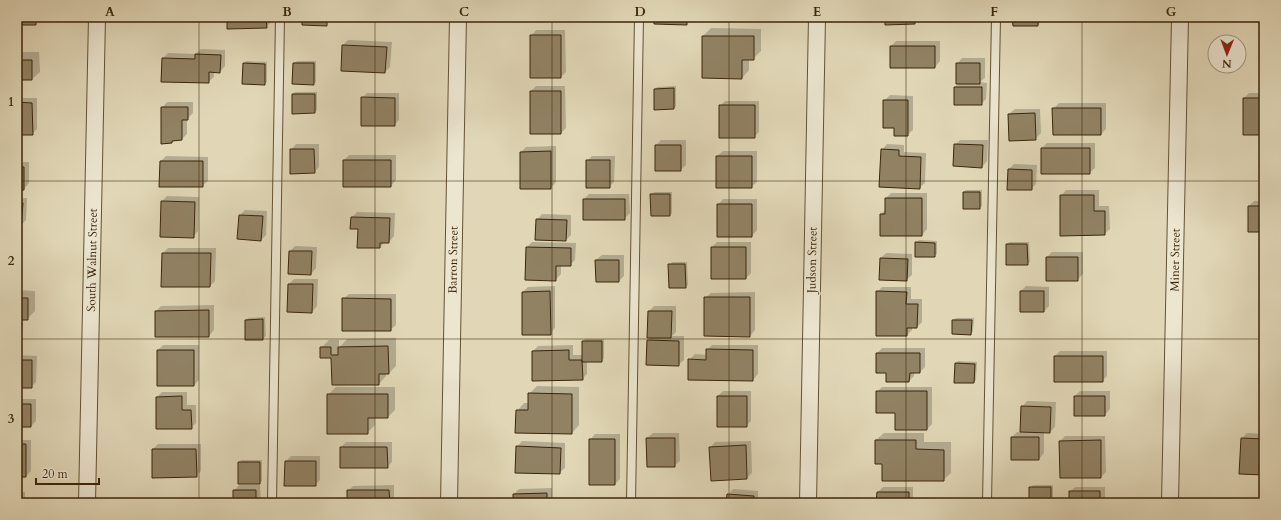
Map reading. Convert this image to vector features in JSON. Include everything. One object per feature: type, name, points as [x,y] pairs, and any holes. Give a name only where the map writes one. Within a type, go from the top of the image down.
[{"type":"street","name":"South Walnut Street","points":[[87,503],[97,17]]},
{"type":"street","name":"Barron Street","points":[[449,503],[458,17]]},
{"type":"street","name":"Judson Street","points":[[808,503],[817,17]]},
{"type":"street","name":"Miner Street","points":[[1170,503],[1180,17]]},
{"type":"lane","points":[[272,503],[280,17]]},
{"type":"lane","points":[[631,503],[639,17]]},
{"type":"lane","points":[[987,503],[996,17]]},
{"type":"building","points":[[17,17],[36,17],[36,25],[17,25]]},
{"type":"building","points":[[227,17],[266,17],[267,28],[227,29]]},
{"type":"building","points":[[302,17],[327,17],[327,26],[302,25]]},
{"type":"building","points":[[654,17],[687,17],[687,25],[654,24]]},
{"type":"building","points":[[726,17],[760,17],[760,20],[726,20]]},
{"type":"building","points":[[885,17],[915,17],[915,24],[885,25]]},
{"type":"building","points":[[1012,17],[1038,17],[1038,26],[1013,26]]},
{"type":"building","points":[[530,35],[561,35],[561,78],[530,78]]},
{"type":"building","points":[[702,36],[754,36],[754,60],[742,60],[742,79],[702,78]]},
{"type":"building","points":[[342,45],[387,47],[385,73],[341,71]]},
{"type":"building","points":[[890,46],[935,46],[935,68],[890,68]]},
{"type":"building","points":[[195,54],[221,55],[220,73],[209,72],[209,83],[161,82],[162,58],[195,59]]},
{"type":"building","points":[[17,60],[32,60],[32,80],[17,80]]},
{"type":"building","points":[[243,63],[265,64],[265,85],[242,84]]},
{"type":"building","points":[[293,63],[314,63],[314,85],[292,84]]},
{"type":"building","points":[[956,63],[980,63],[980,84],[956,84]]},
{"type":"building","points":[[954,87],[982,87],[982,105],[954,105]]},
{"type":"building","points":[[674,88],[674,109],[654,110],[654,89]]},
{"type":"building","points":[[530,91],[561,91],[561,134],[530,134]]},
{"type":"building","points":[[292,94],[315,94],[315,113],[292,114]]},
{"type":"building","points":[[361,97],[395,98],[395,126],[361,126]]},
{"type":"building","points":[[1243,98],[1264,98],[1264,135],[1243,135]]},
{"type":"building","points":[[883,100],[908,100],[908,136],[894,136],[894,128],[883,128]]},
{"type":"building","points":[[17,102],[32,103],[33,135],[17,135]]},
{"type":"building","points":[[719,105],[755,105],[755,138],[719,138]]},
{"type":"building","points":[[161,107],[188,107],[188,120],[182,120],[182,140],[161,144]]},
{"type":"building","points":[[1052,108],[1101,108],[1101,135],[1053,135]]},
{"type":"building","points":[[1035,113],[1036,140],[1009,141],[1008,114]]},
{"type":"building","points":[[954,144],[983,145],[982,168],[953,166]]},
{"type":"building","points":[[655,145],[681,145],[681,171],[655,171]]},
{"type":"building","points":[[1041,148],[1090,148],[1090,174],[1041,174]]},
{"type":"building","points":[[290,149],[314,149],[315,173],[290,174]]},
{"type":"building","points":[[881,149],[899,150],[899,156],[921,157],[920,189],[879,187]]},
{"type":"building","points":[[551,151],[551,189],[520,189],[520,152]]},
{"type":"building","points":[[716,156],[752,156],[752,188],[716,188]]},
{"type":"building","points":[[343,160],[391,160],[391,187],[343,187]]},
{"type":"building","points":[[586,160],[610,160],[610,188],[586,188]]},
{"type":"building","points":[[160,161],[203,161],[203,187],[159,187]]},
{"type":"building","points":[[17,167],[24,167],[24,190],[17,190]]},
{"type":"building","points":[[1008,169],[1032,170],[1032,190],[1007,190]]},
{"type":"building","points":[[963,192],[980,192],[980,209],[963,209]]},
{"type":"building","points":[[650,194],[670,194],[670,216],[651,216]]},
{"type":"building","points":[[1060,195],[1094,195],[1094,211],[1105,211],[1105,235],[1060,236]]},
{"type":"building","points":[[1263,197],[1264,232],[1248,232],[1248,206],[1263,206]]},
{"type":"building","points":[[885,198],[922,198],[922,236],[880,236],[880,214],[885,214]]},
{"type":"building","points":[[583,199],[625,199],[625,220],[583,220]]},
{"type":"building","points":[[161,201],[195,202],[194,238],[160,237]]},
{"type":"building","points":[[17,203],[23,203],[21,226],[17,226]]},
{"type":"building","points":[[717,204],[752,204],[752,237],[717,237]]},
{"type":"building","points":[[239,215],[263,216],[261,241],[237,239]]},
{"type":"building","points":[[351,217],[390,218],[389,243],[380,243],[380,248],[357,248],[358,229],[350,229]]},
{"type":"building","points":[[536,219],[567,220],[566,241],[535,240]]},
{"type":"building","points":[[915,242],[935,243],[935,257],[915,257]]},
{"type":"building","points":[[1006,244],[1027,244],[1028,265],[1006,265]]},
{"type":"building","points":[[526,247],[571,248],[571,266],[556,266],[556,281],[525,280]]},
{"type":"building","points":[[711,247],[746,247],[746,279],[711,279]]},
{"type":"building","points":[[289,251],[312,251],[311,275],[288,274]]},
{"type":"building","points":[[162,253],[211,253],[210,287],[161,287]]},
{"type":"building","points":[[1046,257],[1078,257],[1078,281],[1046,281]]},
{"type":"building","points":[[880,258],[908,259],[907,281],[879,280]]},
{"type":"building","points":[[595,260],[619,260],[619,282],[596,282]]},
{"type":"building","points":[[668,264],[685,264],[686,288],[669,288]]},
{"type":"building","points":[[288,284],[313,284],[312,313],[287,312]]},
{"type":"building","points":[[550,291],[551,335],[522,335],[522,292]]},
{"type":"building","points":[[876,291],[907,292],[906,304],[918,304],[917,328],[907,328],[907,336],[876,336]]},
{"type":"building","points":[[1020,291],[1044,291],[1044,312],[1020,312]]},
{"type":"building","points":[[704,297],[750,297],[750,337],[704,336]]},
{"type":"building","points":[[17,298],[28,298],[28,320],[17,320]]},
{"type":"building","points":[[342,298],[391,299],[391,331],[342,331]]},
{"type":"building","points":[[209,310],[209,337],[155,337],[155,311]]},
{"type":"building","points":[[648,311],[672,311],[671,338],[647,338]]},
{"type":"building","points":[[263,319],[263,340],[245,340],[245,320]]},
{"type":"building","points":[[952,320],[972,320],[971,335],[952,334]]},
{"type":"building","points":[[647,340],[679,341],[679,366],[646,365]]},
{"type":"building","points":[[582,341],[602,341],[602,362],[582,362]]},
{"type":"building","points":[[388,346],[389,374],[379,374],[379,385],[332,385],[331,358],[320,358],[320,347],[331,347],[331,355],[338,355],[338,347]]},
{"type":"building","points":[[706,349],[753,350],[753,381],[688,380],[688,359],[706,360]]},
{"type":"building","points":[[157,350],[194,350],[194,386],[157,386]]},
{"type":"building","points":[[569,350],[569,360],[582,360],[583,380],[532,381],[532,351]]},
{"type":"building","points":[[876,353],[920,353],[920,373],[910,373],[909,382],[886,382],[886,373],[876,373]]},
{"type":"building","points":[[1054,356],[1103,356],[1103,382],[1054,382]]},
{"type":"building","points":[[17,360],[32,360],[32,388],[17,388]]},
{"type":"building","points":[[955,363],[975,364],[974,383],[954,383]]},
{"type":"building","points":[[876,391],[927,391],[927,430],[895,430],[895,413],[876,413]]},
{"type":"building","points":[[528,393],[572,394],[572,434],[515,433],[516,410],[528,410]]},
{"type":"building","points":[[327,394],[388,394],[388,418],[368,418],[368,434],[327,434]]},
{"type":"building","points":[[182,396],[182,410],[191,410],[192,429],[156,429],[156,397]]},
{"type":"building","points":[[717,396],[747,396],[747,427],[717,427]]},
{"type":"building","points":[[1074,396],[1105,396],[1105,416],[1074,416]]},
{"type":"building","points":[[17,404],[31,404],[31,427],[17,427]]},
{"type":"building","points":[[1021,406],[1051,407],[1050,433],[1020,432]]},
{"type":"building","points":[[1011,437],[1039,437],[1039,460],[1011,460]]},
{"type":"building","points":[[646,438],[675,438],[675,467],[647,467]]},
{"type":"building","points":[[1241,438],[1264,439],[1264,475],[1239,474]]},
{"type":"building","points":[[589,439],[615,439],[615,485],[589,485]]},
{"type":"building","points":[[875,440],[916,440],[916,449],[944,450],[944,481],[882,481],[882,464],[875,464]]},
{"type":"building","points":[[1101,440],[1101,478],[1060,478],[1059,441]]},
{"type":"building","points":[[17,444],[26,444],[26,477],[17,477]]},
{"type":"building","points":[[746,445],[747,479],[711,481],[709,447]]},
{"type":"building","points":[[516,446],[561,448],[560,474],[515,473]]},
{"type":"building","points":[[340,447],[387,447],[388,468],[340,468]]},
{"type":"building","points":[[152,449],[196,449],[197,477],[152,478]]},
{"type":"building","points":[[285,461],[316,461],[316,486],[284,486]]},
{"type":"building","points":[[238,462],[260,462],[260,484],[238,484]]},
{"type":"building","points":[[1029,487],[1051,487],[1051,502],[1029,502]]},
{"type":"building","points":[[233,490],[256,490],[256,503],[233,503]]},
{"type":"building","points":[[347,490],[389,490],[390,503],[347,503]]},
{"type":"building","points":[[1069,491],[1100,491],[1100,503],[1069,503]]},
{"type":"building","points":[[877,492],[909,492],[909,503],[876,503]]},
{"type":"building","points":[[547,493],[547,503],[513,503],[513,494]]},
{"type":"building","points":[[727,494],[754,496],[753,503],[726,503]]},
{"type":"building","points":[[17,497],[20,497],[20,503],[17,503]]}]
